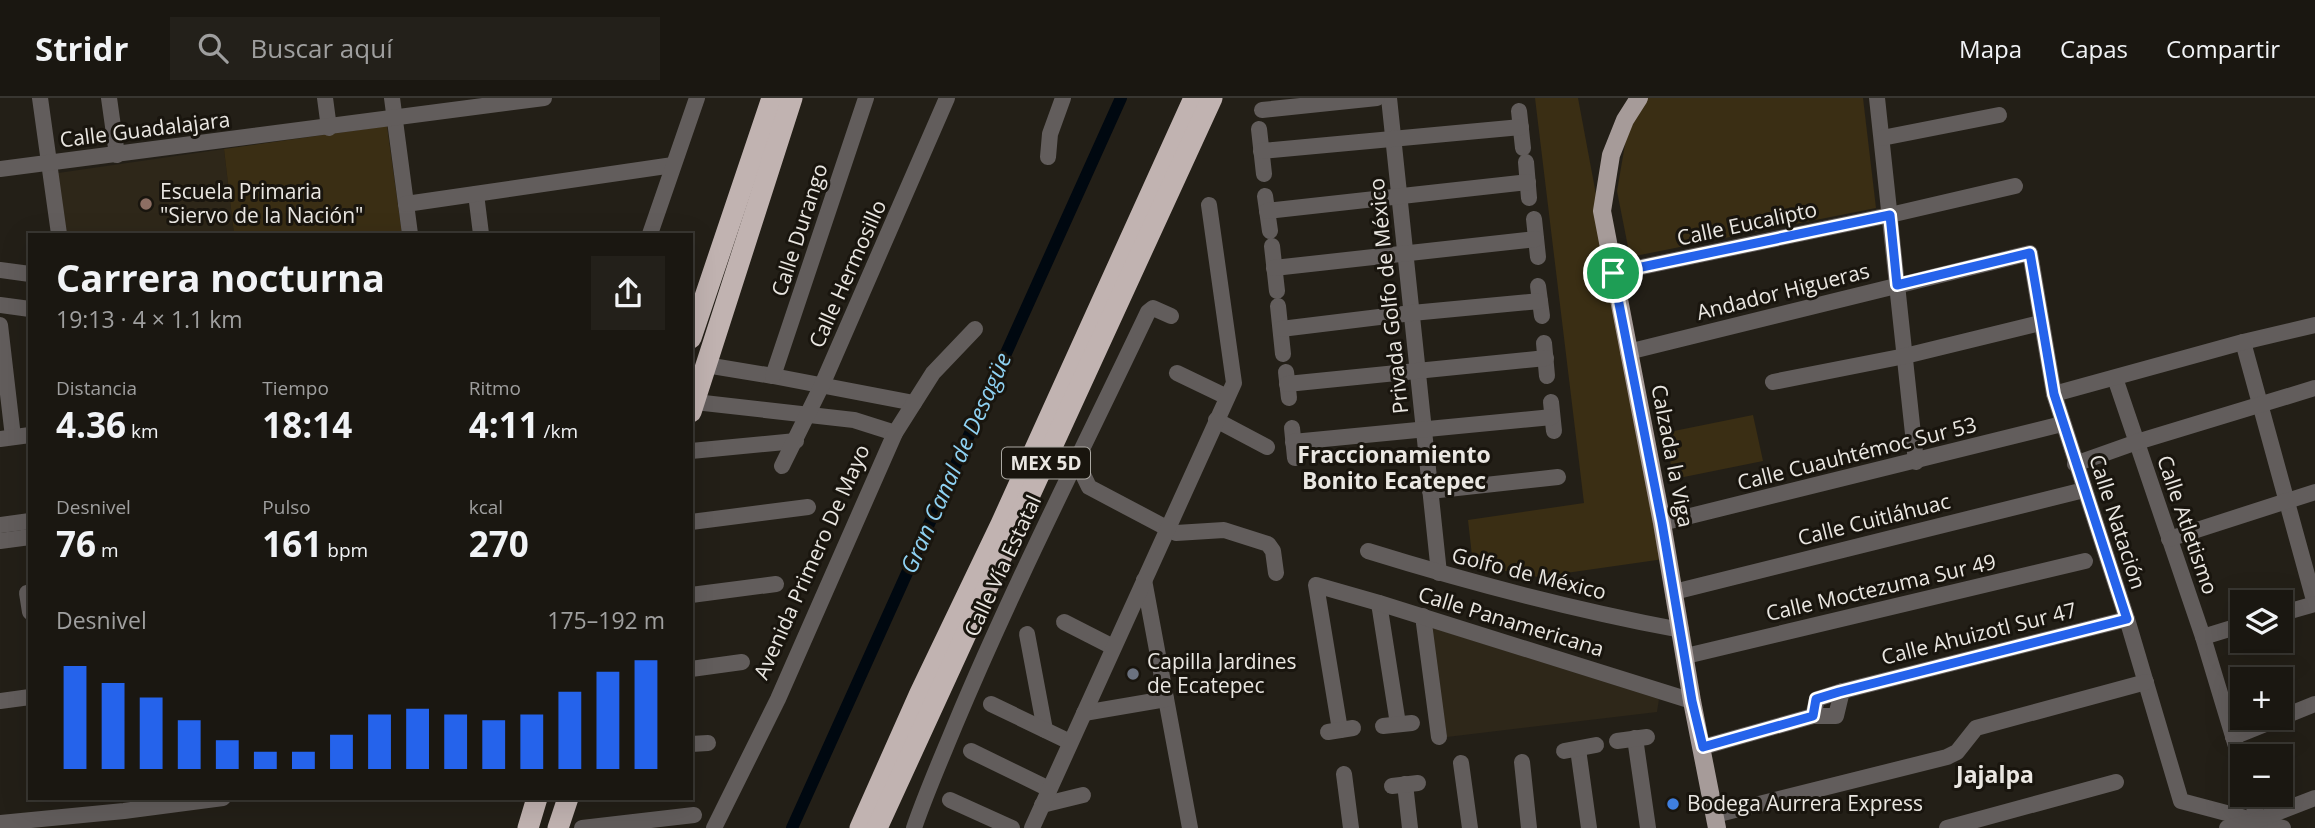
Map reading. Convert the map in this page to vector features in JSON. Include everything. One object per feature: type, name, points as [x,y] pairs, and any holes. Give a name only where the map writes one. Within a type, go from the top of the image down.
[{"type":"highway","points":[[693,332],[772,98]]},
{"type":"highway","points":[[693,407],[792,98]]},
{"type":"highway","name":"MEX 5D","points":[[860,828],[920,693],[1007,512],[1194,98]]},
{"type":"highway","name":"MEX 5D","points":[[877,828],[1212,98]]},
{"type":"highway","points":[[528,828],[536,800]]},
{"type":"highway","points":[[558,828],[567,800]]},
{"type":"main road","name":"Calzada la Viga","points":[[1639,98],[1625,120],[1611,155],[1602,211],[1716,822]]},
{"type":"street","points":[[40,98],[60,233]]},
{"type":"street","points":[[109,98],[117,155]]},
{"type":"street","points":[[325,98],[329,128]]},
{"type":"street","points":[[392,98],[410,233]]},
{"type":"street","name":"Calle Guadalajara","points":[[0,169],[544,98]]},
{"type":"street","points":[[650,233],[697,98]]},
{"type":"street","name":"Calle Durango","points":[[773,376],[866,98]]},
{"type":"street","name":"Calle Hermosillo","points":[[782,466],[822,385],[947,98]]},
{"type":"street","points":[[1048,157],[1050,134],[1063,98]]},
{"type":"street","points":[[1262,110],[1377,98]]},
{"type":"street","name":"Privada Golfo de México","points":[[1389,98],[1439,573]]},
{"type":"street","points":[[1877,98],[1916,462]]},
{"type":"street","points":[[1882,138],[1999,116]]},
{"type":"street","points":[[1261,151],[1393,138],[1520,119],[1529,190],[1266,204],[1283,354]]},
{"type":"street","points":[[1259,129],[1264,174]]},
{"type":"street","points":[[406,204],[673,165]]},
{"type":"street","name":"Calle Eucalipto","points":[[1613,273],[2015,186]]},
{"type":"street","points":[[476,194],[481,233]]},
{"type":"street","points":[[1032,828],[1234,383],[1209,205]]},
{"type":"street","points":[[1534,219],[1538,257]]},
{"type":"street","points":[[1274,268],[1536,239]]},
{"type":"street","name":"Andador Higueras","points":[[1628,352],[2030,253]]},
{"type":"street","name":"Calle Natación","points":[[2030,253],[2040,323],[2062,424],[2127,619],[2181,801],[2259,824]]},
{"type":"street","points":[[0,270],[28,274]]},
{"type":"street","points":[[1281,329],[1540,301]]},
{"type":"street","points":[[0,305],[28,309]]},
{"type":"street","name":"Calle Vía Estatal","points":[[914,828],[930,781],[991,639],[1148,312],[1153,308],[1171,316]]},
{"type":"street","points":[[1773,382],[1905,356],[2040,323]]},
{"type":"street","points":[[0,325],[14,437]]},
{"type":"street","points":[[2054,394],[2315,325]]},
{"type":"street","name":"Avenida Primero De Mayo","points":[[714,828],[778,699],[895,433],[933,373],[975,329]]},
{"type":"street","points":[[2244,342],[2315,604],[2293,610]]},
{"type":"street","points":[[1287,385],[1418,372],[1545,350],[1547,376]]},
{"type":"street","points":[[706,365],[914,402]]},
{"type":"street","points":[[1177,373],[1227,397]]},
{"type":"street","name":"Calle Atletismo","points":[[2115,378],[2203,637],[2235,744]]},
{"type":"street","points":[[2075,464],[2137,442],[2315,388]]},
{"type":"street","points":[[693,407],[854,420],[895,433]]},
{"type":"street","points":[[1293,443],[1552,416]]},
{"type":"street","points":[[1216,421],[1267,447]]},
{"type":"street","name":"Calle Cuauhtémoc Sur 53","points":[[1662,523],[2062,424]]},
{"type":"street","points":[[693,449],[796,441]]},
{"type":"street","points":[[1077,462],[1089,487]]},
{"type":"street","points":[[1430,491],[1558,476]]},
{"type":"street","points":[[1063,490],[1089,487],[1176,533],[1224,530],[1268,544],[1273,551],[1276,573]]},
{"type":"street","name":"Calle Cuitláhuac","points":[[1674,592],[2084,490]]},
{"type":"street","points":[[2169,539],[2315,492]]},
{"type":"street","points":[[693,522],[808,507]]},
{"type":"street","points":[[0,525],[28,521]]},
{"type":"street","points":[[0,541],[28,537]]},
{"type":"street","name":"Golfo de México","points":[[1368,551],[1439,573],[1599,614],[1681,630]]},
{"type":"street","name":"Calle Moctezuma Sur 49","points":[[1686,656],[2085,561]]},
{"type":"street","points":[[1144,580],[1191,828]]},
{"type":"street","points":[[693,595],[776,584]]},
{"type":"street","name":"Calle Panamericana","points":[[1340,730],[1316,585],[1692,701]]},
{"type":"street","points":[[27,593],[28,599]]},
{"type":"street","points":[[1379,603],[1398,724]]},
{"type":"street","points":[[1423,616],[1439,737]]},
{"type":"street","name":"Calle Ahuizotl Sur 47","points":[[1703,747],[1813,716],[1836,716],[1842,691],[2127,619]]},
{"type":"street","points":[[1064,622],[1114,647]]},
{"type":"street","points":[[2203,637],[2230,629]]},
{"type":"street","points":[[1027,634],[1045,730]]},
{"type":"street","points":[[693,669],[742,662]]},
{"type":"street","points":[[1716,822],[1947,757],[1957,752],[1976,728],[2146,682]]},
{"type":"street","points":[[0,701],[28,697]]},
{"type":"street","points":[[1084,713],[1166,699]]},
{"type":"street","points":[[991,704],[1070,742]]},
{"type":"street","points":[[2233,737],[2315,704]]},
{"type":"street","points":[[1617,741],[1641,737],[1648,828]]},
{"type":"street","points":[[693,744],[708,743]]},
{"type":"street","points":[[1589,828],[1571,750],[1596,745]]},
{"type":"street","points":[[971,751],[1049,789]]},
{"type":"street","points":[[1522,762],[1529,828]]},
{"type":"street","points":[[1461,763],[1470,828]]},
{"type":"street","points":[[1344,774],[1351,828]]},
{"type":"street","points":[[1947,828],[2116,782]]},
{"type":"street","points":[[1405,784],[1410,828]]},
{"type":"street","points":[[1042,806],[1083,794]]},
{"type":"street","points":[[2259,824],[2315,799]]},
{"type":"street","points":[[0,823],[208,800]]},
{"type":"street","points":[[950,800],[1012,828]]},
{"type":"street","points":[[2254,807],[2259,824]]},
{"type":"street","points":[[582,828],[694,815]]},
{"type":"street","points":[[2227,828],[2259,824],[2283,828]]},
{"type":"shaded area","points":[[1535,98],[1578,98],[1664,559],[1538,577],[1473,565],[1468,520],[1584,503]]},
{"type":"shaded area","points":[[1648,98],[1863,98],[1876,208],[1630,257],[1617,191],[1628,127]]},
{"type":"shaded area","points":[[387,126],[402,233],[234,233],[224,149]]},
{"type":"shaded area","name":"Escuela Primaria \"Siervo de la Nación\"","points":[[224,149],[234,233],[66,233],[58,173]]},
{"type":"shaded area","points":[[1753,415],[1763,461],[1674,479],[1664,433]]},
{"type":"shaded area","points":[[1430,627],[1659,699],[1657,712],[1447,737]]},
{"type":"waterway","name":"Gran Canal de Desagüe","points":[[792,828],[1121,98]]},
{"type":"place","name":"Escuela Primaria \"Siervo de la Nación\"","points":[[146,204]]},
{"type":"place","name":"Capilla Jardines de Ecatepec","points":[[1133,674]]},
{"type":"place","name":"Bodega Aurrera Express","points":[[1673,804]]},
{"type":"district","name":"Fraccionamiento Bonito Ecatepec","points":[[1394,468]]},
{"type":"district","name":"Jajalpa","points":[[1995,775]]},
{"type":"route","points":[[1890,215],[1897,285],[2030,253],[2054,394],[2127,619],[1839,692],[1816,699],[1813,716],[1703,747],[1692,701],[1662,523],[1613,273],[1890,215]]}]
